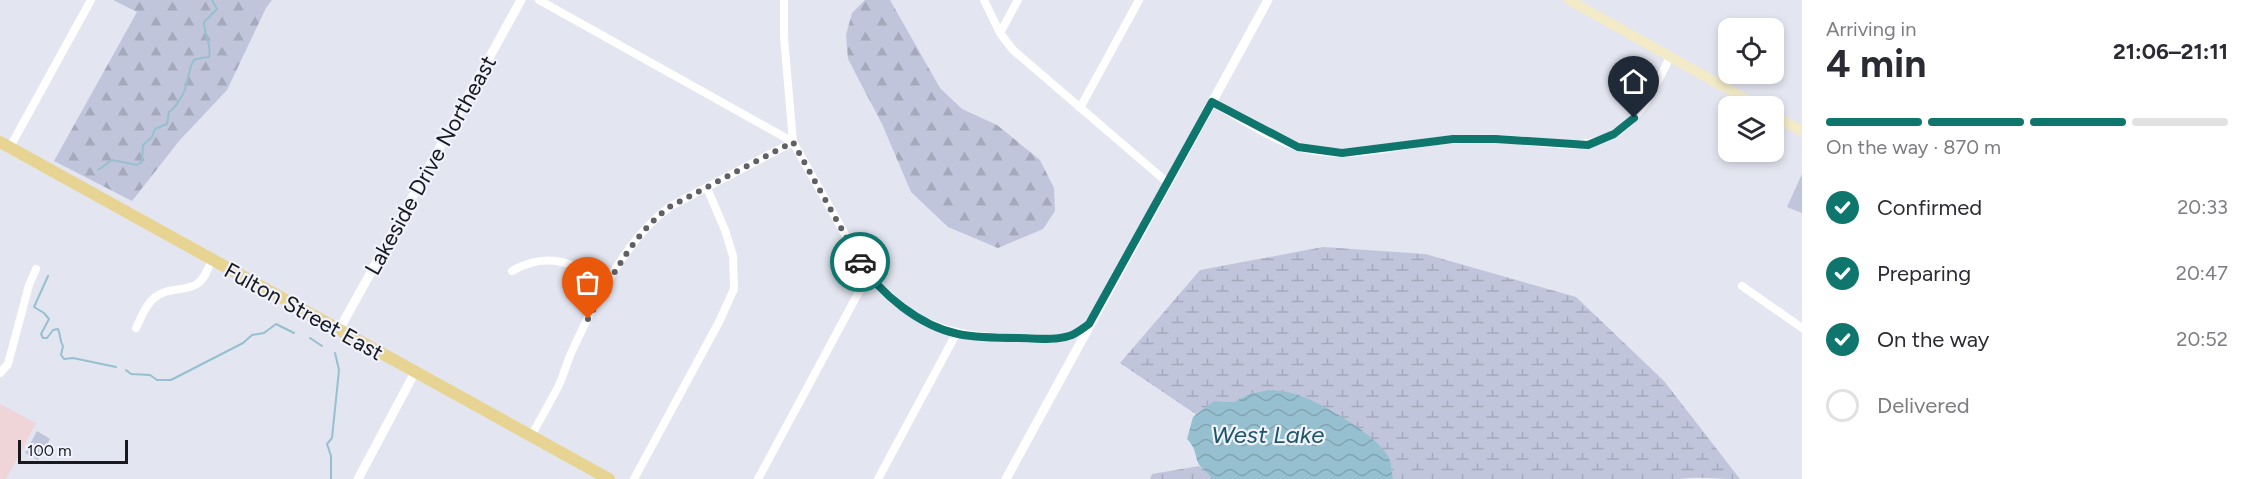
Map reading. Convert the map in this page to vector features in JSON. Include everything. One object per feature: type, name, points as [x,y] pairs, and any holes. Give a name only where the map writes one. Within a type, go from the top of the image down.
[{"type":"main road","points":[[1569,0],[1740,96]]},
{"type":"main road","points":[[1784,121],[1802,131]]},
{"type":"main road","name":"Fulton Street East","points":[[5,144],[609,479]]},
{"type":"street","points":[[5,144],[91,0]]},
{"type":"street","name":"Lakeside Drive Northeast","points":[[339,330],[522,0]]},
{"type":"street","points":[[539,0],[793,142]]},
{"type":"street","points":[[784,0],[784,37],[793,142],[868,275],[884,293],[928,323],[957,334],[987,338],[1057,338],[1070,336],[1089,324]]},
{"type":"street","points":[[984,0],[1000,33],[1012,50],[1168,183]]},
{"type":"street","points":[[1000,33],[1018,0]]},
{"type":"street","points":[[1080,108],[1139,0]]},
{"type":"street","points":[[1006,479],[1268,0]]},
{"type":"street","points":[[1212,102],[1298,147],[1326,152],[1363,152],[1453,139],[1496,139],[1588,145],[1614,134],[1634,118],[1646,102],[1671,57]]},
{"type":"street","points":[[531,436],[559,385],[573,350],[608,283],[633,245],[659,215],[793,142]]},
{"type":"street","points":[[634,479],[719,322],[734,289],[733,256],[725,230],[707,188]]},
{"type":"street","points":[[136,328],[147,305],[154,298],[165,291],[195,285],[205,275],[212,260]]},
{"type":"street","points":[[512,271],[531,262],[550,260],[575,266],[608,283]]},
{"type":"street","points":[[0,373],[8,364],[29,285],[36,269]]},
{"type":"street","points":[[758,479],[868,275]]},
{"type":"street","points":[[1742,286],[1802,328]]},
{"type":"street","points":[[878,479],[957,334]]},
{"type":"street","points":[[358,479],[415,372]]},
{"type":"shaded area","points":[[0,404],[36,423],[6,479],[0,479]]},
{"type":"green space","points":[[113,0],[272,0],[227,90],[179,141],[132,201],[54,161],[137,12]]},
{"type":"green space","points":[[865,0],[890,0],[940,88],[962,109],[997,125],[1040,160],[1054,188],[1055,211],[1043,229],[998,248],[948,227],[911,192],[882,124],[848,59],[846,35],[852,13]]},
{"type":"green space","points":[[1802,174],[1802,213],[1787,207]]},
{"type":"green space","points":[[1323,247],[1425,254],[1576,297],[1664,381],[1740,479],[1393,479],[1249,394],[1234,402],[1214,401],[1197,415],[1120,363],[1200,270]]},
{"type":"green space","points":[[37,431],[50,439],[38,460],[25,453]]},
{"type":"green space","points":[[1199,466],[1210,474],[1211,479],[1150,479],[1152,474]]},
{"type":"water","name":"West Lake","points":[[1269,390],[1281,391],[1311,400],[1361,430],[1382,447],[1388,456],[1393,479],[1211,479],[1199,464],[1193,447],[1187,439],[1193,417],[1214,401],[1234,402],[1249,394]]},
{"type":"waterway","points":[[98,170],[112,160],[137,165],[142,162],[143,145],[152,137],[155,129],[167,124],[169,112],[184,92],[194,60],[209,57],[204,22],[217,9],[212,0]]},
{"type":"waterway","points":[[48,276],[34,307],[49,319],[41,334],[43,338],[47,338],[53,330],[58,329],[63,346],[61,355],[64,359],[73,358],[116,367]]},
{"type":"waterway","points":[[126,370],[131,374],[150,375],[157,380],[171,380],[243,343],[252,335],[264,333],[276,324],[294,333]]},
{"type":"waterway","points":[[310,338],[322,346]]},
{"type":"waterway","points":[[331,479],[331,456],[327,444],[332,438],[339,370],[335,353]]},
{"type":"way so far","points":[[588,319],[633,245],[659,215],[671,206],[793,142],[860,262]]},
{"type":"route","points":[[860,262],[884,293],[898,304],[928,323],[957,334],[987,338],[1070,336],[1089,324],[1212,102],[1298,147],[1342,153],[1453,139],[1519,140],[1588,145],[1614,134],[1634,118]]}]
